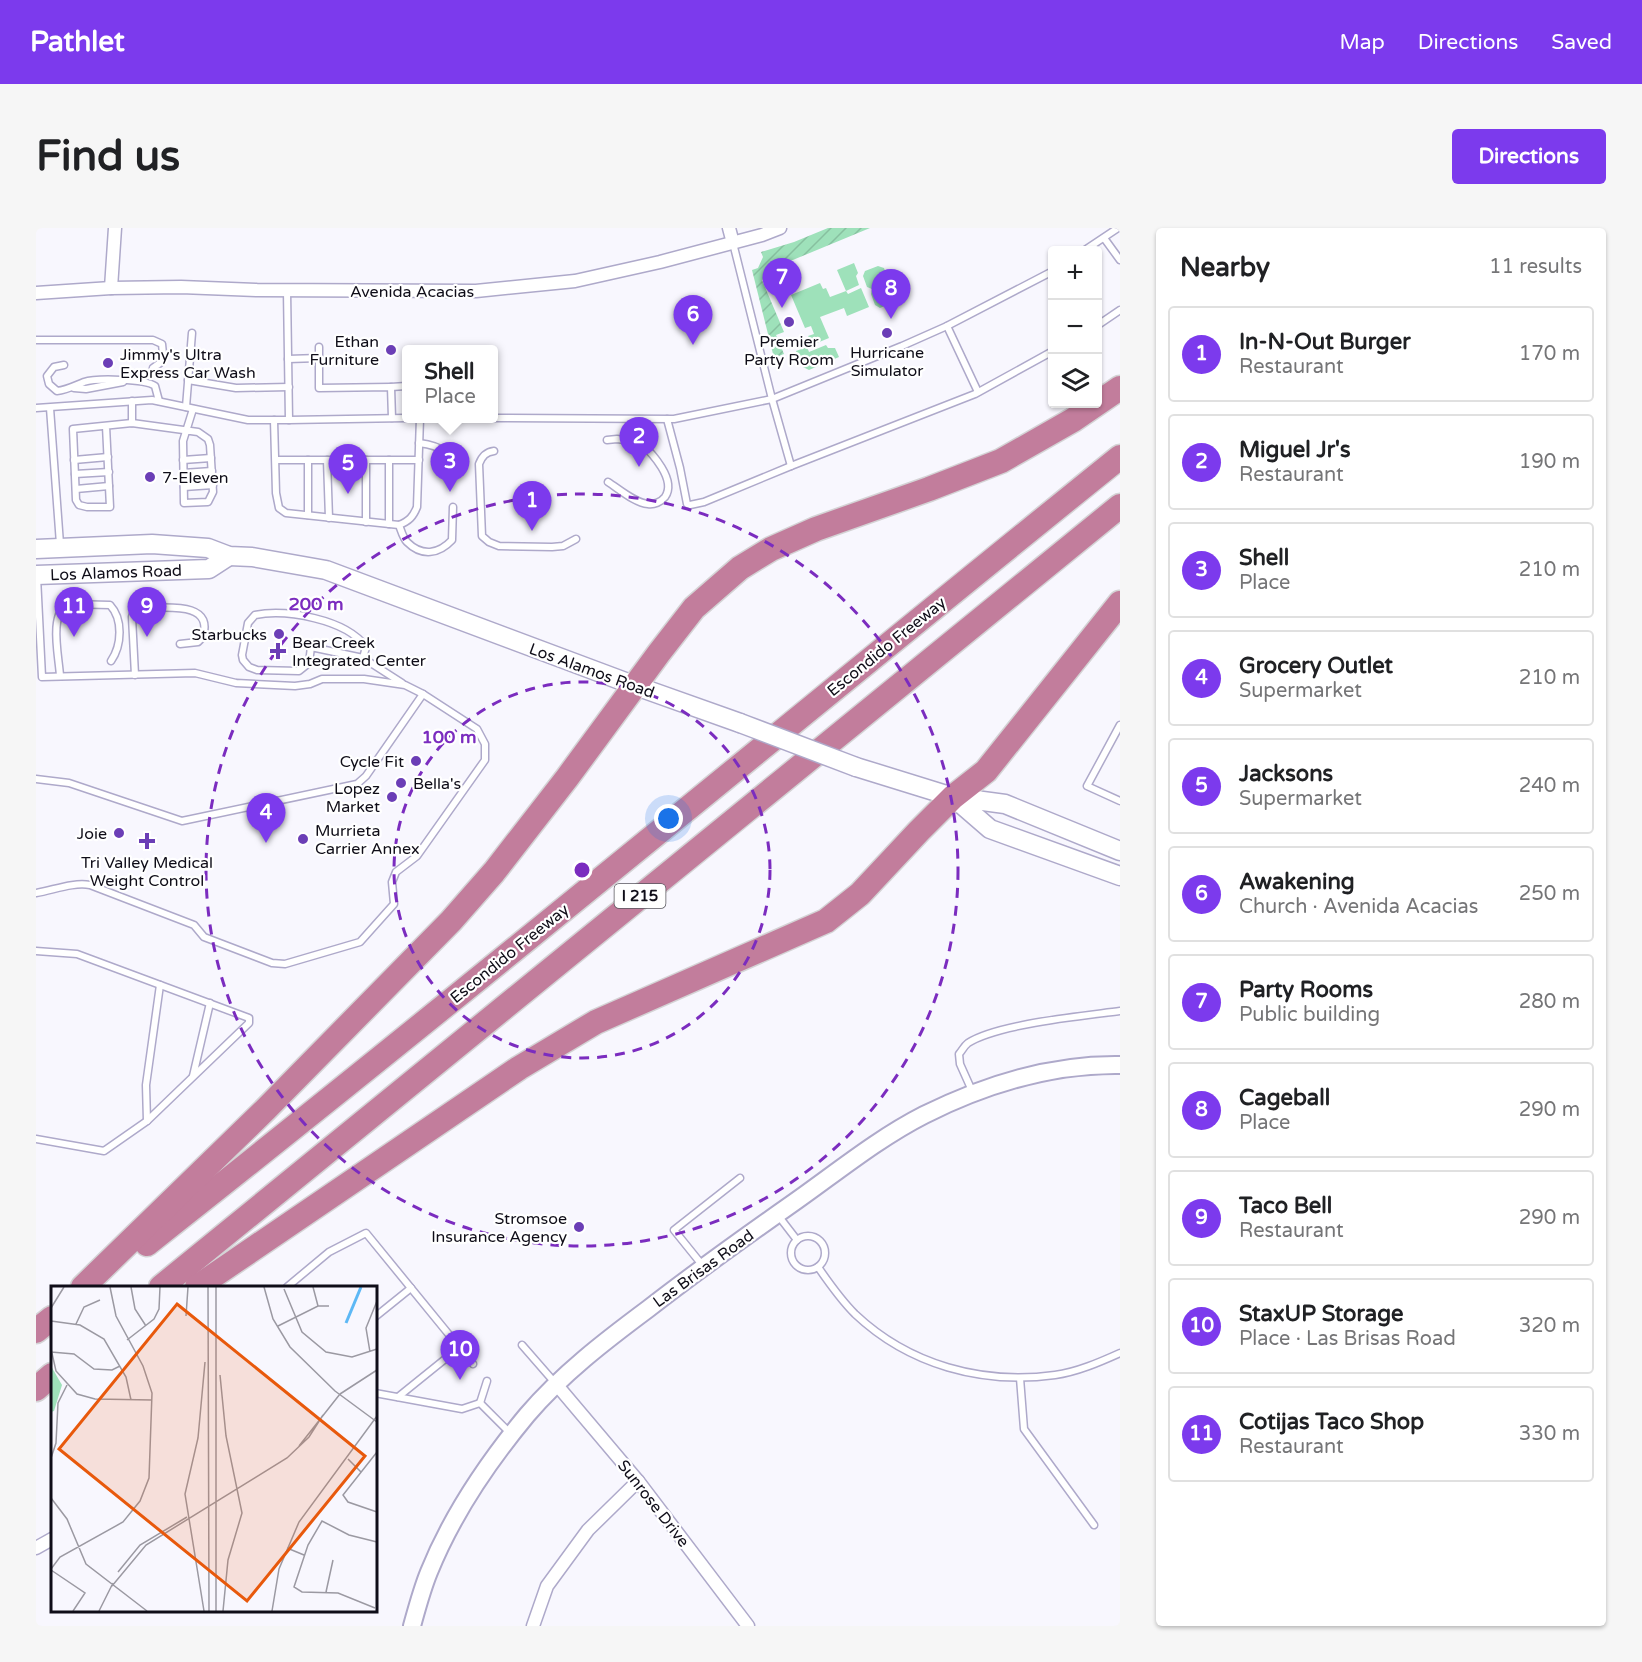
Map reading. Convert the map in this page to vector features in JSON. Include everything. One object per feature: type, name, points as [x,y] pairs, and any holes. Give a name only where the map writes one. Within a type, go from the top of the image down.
[{"type":"highway","points":[[84,1286],[275,1101],[451,921],[502,862],[694,608],[747,563],[771,549],[816,529],[929,489],[1001,460],[1073,420],[1120,388]]},
{"type":"highway","name":"Escondido Freeway","points":[[93,1286],[317,1110],[1120,457]]},
{"type":"highway","name":"I 215","points":[[162,1286],[1120,506]]},
{"type":"highway","points":[[198,1286],[519,1068],[564,1040],[596,1022],[826,921],[860,894],[953,797],[986,771],[1120,603]]},
{"type":"highway","points":[[36,1389],[51,1376]]},
{"type":"highway","points":[[36,1394],[51,1384]]},
{"type":"main road","name":"Los Alamos Road","points":[[36,549],[152,543],[208,548],[229,556],[252,557],[326,570],[856,767],[953,797],[1005,804],[1120,851]]},
{"type":"main road","name":"Los Alamos Road","points":[[37,575],[209,569],[229,556]]},
{"type":"main road","name":"Los Alamos Road","points":[[953,797],[990,829],[1120,876]]},
{"type":"street","points":[[111,288],[116,228]]},
{"type":"street","points":[[729,228],[733,243]]},
{"type":"street","name":"Avenida Acacias","points":[[36,293],[111,288],[182,287],[286,291],[476,291],[575,281],[660,262],[780,228]]},
{"type":"street","name":"Las Brisas Road","points":[[412,1626],[428,1573],[475,1484],[512,1434],[556,1384],[587,1355],[703,1267],[883,1140],[923,1116],[973,1094],[1011,1081],[1057,1070],[1120,1065]]},
{"type":"street","name":"Sunrose Drive","points":[[556,1384],[638,1480],[748,1626]]},
{"type":"street","points":[[533,1626],[547,1586],[588,1530],[638,1480]]},
{"type":"street","points":[[36,1548],[51,1540]]},
{"type":"lane","points":[[1091,246],[1118,228]]},
{"type":"lane","points":[[1104,238],[1120,260]]},
{"type":"lane","points":[[733,243],[791,466]]},
{"type":"lane","points":[[498,418],[667,419],[772,399],[902,346],[1048,274]]},
{"type":"lane","points":[[286,291],[289,420]]},
{"type":"lane","points":[[1102,322],[1120,310]]},
{"type":"lane","points":[[946,326],[978,393]]},
{"type":"lane","points":[[106,426],[110,507],[79,506],[76,500],[73,429],[132,423],[188,430],[198,432],[208,440],[213,485],[208,502],[184,503],[183,441],[188,430],[190,408],[188,380],[192,333]]},
{"type":"lane","points":[[36,340],[153,340],[162,344],[163,349],[160,363],[153,368]]},
{"type":"lane","points":[[319,347],[319,388],[402,386]]},
{"type":"lane","points":[[667,419],[687,504],[690,505],[704,502],[978,393],[1048,354]]},
{"type":"lane","points":[[288,359],[319,358]]},
{"type":"lane","points":[[64,365],[57,366],[47,376],[47,380],[57,391],[103,379],[150,382],[157,390],[159,401]]},
{"type":"lane","points":[[188,380],[236,388],[289,387]]},
{"type":"lane","points":[[391,387],[392,418]]},
{"type":"lane","points":[[132,401],[132,423]]},
{"type":"lane","points":[[36,408],[159,401],[248,420],[402,418]]},
{"type":"lane","points":[[50,408],[60,548]]},
{"type":"lane","points":[[274,420],[279,508],[286,513],[399,525],[407,522],[414,515],[417,507],[420,423]]},
{"type":"lane","points":[[607,440],[640,442],[660,466],[669,486],[664,499],[658,503],[648,504],[608,482]]},
{"type":"lane","points":[[419,443],[434,445],[446,452],[452,465],[452,476]]},
{"type":"lane","points":[[494,451],[488,452],[478,464],[482,536],[499,546],[552,547],[563,546],[576,539]]},
{"type":"lane","points":[[74,460],[108,457]]},
{"type":"lane","points":[[183,460],[211,458]]},
{"type":"lane","points":[[276,460],[419,460]]},
{"type":"lane","points":[[308,460],[308,515]]},
{"type":"lane","points":[[327,460],[329,518]]},
{"type":"lane","points":[[366,460],[366,522]]},
{"type":"lane","points":[[389,524],[390,460]]},
{"type":"lane","points":[[183,473],[212,471]]},
{"type":"lane","points":[[75,474],[109,472]]},
{"type":"lane","points":[[184,487],[213,485]]},
{"type":"lane","points":[[76,489],[110,486]]},
{"type":"lane","points":[[399,525],[405,542],[422,552],[435,553],[445,548],[452,540],[453,507]]},
{"type":"lane","points":[[37,575],[39,678],[195,673],[236,683],[272,686],[302,685],[328,678],[405,685]]},
{"type":"lane","points":[[60,676],[57,617],[63,607],[69,604],[110,605],[115,610],[120,643],[111,661]]},
{"type":"lane","points":[[135,675],[132,617],[134,611],[139,608],[192,609],[200,614],[204,619],[203,637],[198,642],[180,644]]},
{"type":"lane","points":[[36,893],[59,890],[77,884],[90,885],[194,925],[204,937],[280,965],[360,942],[393,904],[392,882],[396,872],[417,856],[485,760],[485,744],[477,729],[363,658],[311,647],[309,663],[299,671],[257,670],[249,667],[243,660],[242,652],[248,623],[255,615],[290,614],[327,622],[361,640],[366,646],[363,658]]},
{"type":"lane","points":[[36,779],[69,783],[182,821],[357,784],[366,776],[423,694]]},
{"type":"lane","points":[[1120,725],[1087,786],[1120,801]]},
{"type":"lane","points":[[36,951],[77,954],[249,1018],[249,1023],[147,1121],[104,1151],[36,1139]]},
{"type":"lane","points":[[147,1121],[146,1085],[160,985]]},
{"type":"lane","points":[[193,1077],[210,1004]]},
{"type":"lane","points":[[973,1094],[960,1064],[959,1054],[966,1044],[982,1036],[1012,1029],[1073,1017],[1120,1011]]},
{"type":"lane","points":[[703,1267],[674,1230],[740,1178]]},
{"type":"lane","points":[[777,1215],[797,1240]]},
{"type":"lane","points":[[288,1286],[329,1252],[366,1233],[473,1364]]},
{"type":"lane","points":[[807,1236],[821,1242],[825,1256],[818,1267],[803,1270],[795,1264],[790,1253],[797,1240],[807,1236]]},
{"type":"lane","points":[[818,1267],[856,1314],[883,1336],[935,1364],[994,1377],[1020,1378],[1055,1375],[1120,1353]]},
{"type":"lane","points":[[376,1316],[411,1288]]},
{"type":"lane","points":[[522,1345],[556,1384]]},
{"type":"lane","points":[[398,1397],[459,1347]]},
{"type":"lane","points":[[1020,1378],[1024,1430],[1094,1525]]},
{"type":"lane","points":[[480,1403],[488,1381]]},
{"type":"lane","points":[[376,1393],[462,1408],[480,1403]]},
{"type":"lane","points":[[480,1403],[512,1434]]},
{"type":"green space","points":[[828,228],[870,228],[788,262],[790,268],[762,280],[784,332],[776,335],[784,354],[774,358],[752,270],[758,268],[763,257],[761,252]]},
{"type":"green space","points":[[854,263],[859,285],[846,291],[837,270]]},
{"type":"green space","points":[[878,266],[884,268],[888,279],[886,284],[891,285],[896,295],[894,302],[880,308],[875,305],[871,294],[872,289],[867,287],[863,276],[865,271]]},
{"type":"green space","points":[[820,283],[823,289],[826,288],[830,297],[846,291],[848,294],[861,288],[869,307],[847,316],[844,308],[820,317],[829,338],[812,345],[808,336],[814,334],[811,326],[805,328],[791,295]]},
{"type":"green space","points":[[826,345],[828,348],[835,348],[839,357],[809,370],[803,367],[796,351],[807,347],[809,352]]},
{"type":"place","name":"Party Rooms","points":[[782,308]]},
{"type":"place","name":"Cageball","points":[[891,319]]},
{"type":"place","name":"Premier Party Room","points":[[789,322]]},
{"type":"place","name":"Hurricane Simulator","points":[[887,333]]},
{"type":"place","name":"Awakening","points":[[693,345]]},
{"type":"place","name":"Ethan Furniture","points":[[391,350]]},
{"type":"place","name":"Jimmy's Ultra Express Car Wash","points":[[108,363]]},
{"type":"place","name":"Miguel Jr's","points":[[639,467]]},
{"type":"place","name":"7-Eleven","points":[[150,477]]},
{"type":"place","name":"Shell","points":[[450,492]]},
{"type":"place","name":"Jacksons","points":[[348,494]]},
{"type":"place","name":"In-N-Out Burger","points":[[532,531]]},
{"type":"place","name":"Starbucks","points":[[279,634]]},
{"type":"place","name":"Cotijas Taco Shop","points":[[74,637]]},
{"type":"place","name":"Taco Bell","points":[[147,637]]},
{"type":"place","name":"Bear Creek Integrated Center","points":[[278,651]]},
{"type":"place","name":"Cycle Fit","points":[[416,761]]},
{"type":"place","name":"Bella's","points":[[401,783]]},
{"type":"place","name":"Lopez Market","points":[[392,797]]},
{"type":"place","name":"Joie","points":[[119,833]]},
{"type":"place","name":"Murrieta Carrier Annex","points":[[303,839]]},
{"type":"place","name":"Tri Valley Medical Weight Control","points":[[147,841]]},
{"type":"place","name":"Grocery Outlet","points":[[266,843]]},
{"type":"place","name":"Stromsoe Insurance Agency","points":[[579,1227]]},
{"type":"place","name":"StaxUP Storage","points":[[460,1380]]}]
